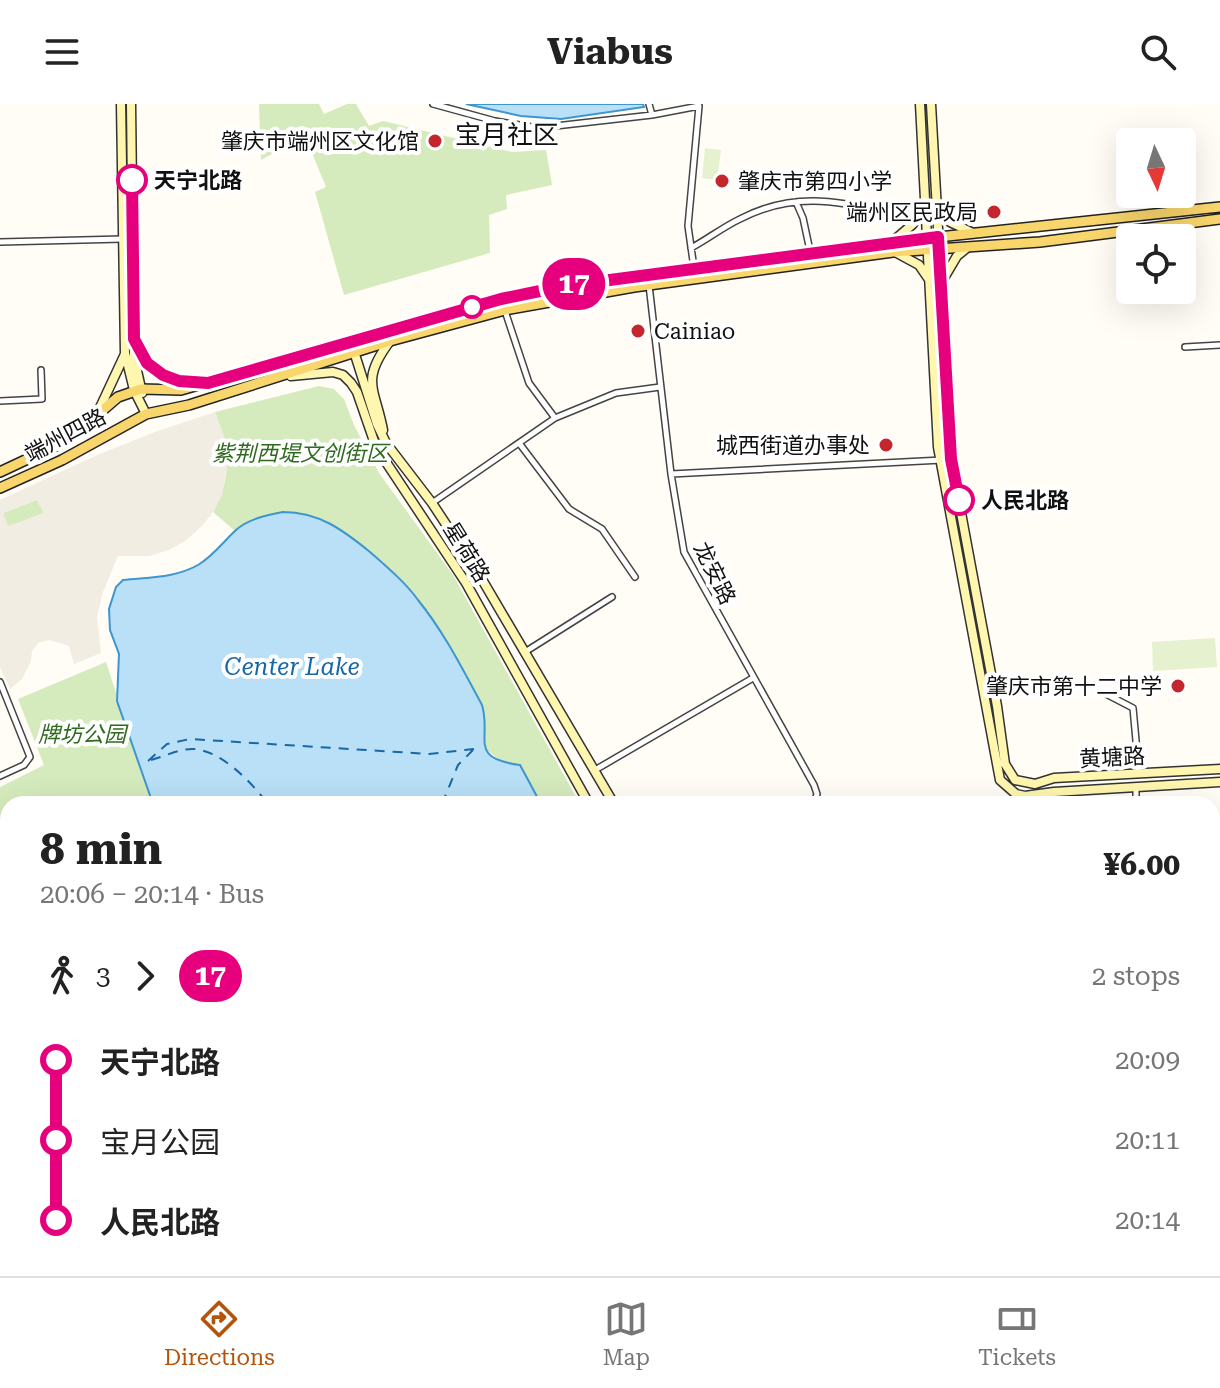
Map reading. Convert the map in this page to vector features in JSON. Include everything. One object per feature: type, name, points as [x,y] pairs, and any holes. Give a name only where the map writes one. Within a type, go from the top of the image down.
[{"type":"main road","points":[[121,104],[125,353],[146,414]]},
{"type":"main road","points":[[131,104],[134,364],[138,390]]},
{"type":"main road","points":[[920,104],[925,201],[940,279],[951,459]]},
{"type":"main road","points":[[931,104],[937,205],[930,278],[940,460]]},
{"type":"main road","points":[[893,247],[913,224],[925,201]]},
{"type":"main road","points":[[937,205],[950,222],[974,233]]},
{"type":"main road","points":[[138,390],[181,390],[648,275],[933,243],[974,233],[1220,207]]},
{"type":"main road","points":[[933,243],[968,247],[1040,242],[1220,219]]},
{"type":"main road","points":[[352,348],[563,282],[893,247],[919,265],[930,278],[940,279]]},
{"type":"main road","points":[[940,279],[968,247]]},
{"type":"main road","points":[[134,339],[147,363],[163,375],[179,381],[208,383]]},
{"type":"main road","points":[[386,443],[371,382],[374,367],[390,341]]},
{"type":"main road","name":"端州四路","points":[[0,488],[62,460],[146,414],[189,405],[282,376],[352,348]]},
{"type":"main road","name":"星荷路","points":[[352,348],[386,443],[432,503],[480,576],[609,796]]},
{"type":"main road","points":[[95,419],[125,353]]},
{"type":"main road","name":"星荷路","points":[[282,376],[333,372],[343,375],[351,383],[376,447],[466,583],[584,796]]},
{"type":"main road","name":"端州四路","points":[[0,472],[56,447],[95,419],[118,397],[138,390]]},
{"type":"main road","points":[[95,419],[108,421],[110,426],[106,434]]},
{"type":"main road","name":"黄塘路","points":[[951,459],[1005,764],[1010,775],[1015,780],[1035,784],[1054,778],[1220,769]]},
{"type":"main road","name":"黄塘路","points":[[940,460],[1000,780],[1016,794],[1025,796],[1220,782]]},
{"type":"main road","points":[[548,733],[566,722]]},
{"type":"street","points":[[433,104],[495,121],[538,128],[652,115],[698,105],[688,226],[694,269]]},
{"type":"street","points":[[649,104],[652,115]]},
{"type":"street","points":[[691,248],[737,220],[763,209],[796,202],[819,199],[887,213]]},
{"type":"street","points":[[796,202],[809,246]]},
{"type":"street","points":[[0,242],[123,239]]},
{"type":"street","name":"龙安路","points":[[648,275],[671,474],[684,552],[814,785],[816,796]]},
{"type":"street","points":[[505,310],[529,383],[555,418]]},
{"type":"street","points":[[1185,347],[1220,345]]},
{"type":"street","points":[[0,401],[42,399],[41,370]]},
{"type":"street","points":[[432,503],[555,418],[616,393],[660,387]]},
{"type":"street","points":[[519,443],[569,509],[602,529],[635,577]]},
{"type":"street","points":[[671,474],[951,459]]},
{"type":"street","points":[[525,652],[612,597]]},
{"type":"street","points":[[594,771],[753,678]]},
{"type":"street","points":[[0,682],[30,757],[24,765],[0,776]]},
{"type":"street","points":[[1106,694],[1133,708],[1139,774]]},
{"type":"street","points":[[1136,788],[1136,796]]},
{"type":"green space","points":[[259,104],[319,104],[324,114],[347,104],[356,104],[369,126],[383,121],[512,152],[546,150],[552,185],[506,195],[507,209],[489,215],[490,253],[344,295],[315,192],[326,187],[305,136],[261,160]]},
{"type":"green space","points":[[705,148],[721,150],[717,180],[702,178]]},
{"type":"green space","name":"紫荆西堤文创街区","points":[[319,386],[334,389],[344,399],[379,473],[453,575],[576,796],[537,796],[520,765],[501,761],[486,749],[482,705],[456,658],[419,601],[376,558],[242,525],[235,531],[213,512],[224,486],[227,462],[215,412]]},
{"type":"green space","points":[[37,500],[44,513],[8,527],[3,513]]},
{"type":"green space","points":[[1215,638],[1217,667],[1153,671],[1152,642]]},
{"type":"green space","name":"牌坊公园","points":[[106,662],[149,796],[0,796],[0,787],[44,765],[18,699]]},
{"type":"shaded area","points":[[215,412],[226,441],[228,460],[222,495],[213,512],[185,541],[169,550],[149,556],[118,556],[103,592],[97,617],[101,653],[74,664],[69,646],[50,640],[38,643],[22,679],[10,689],[0,667],[0,500],[155,432]],"holes":[[[37,500],[44,513],[8,526],[3,513]]]},
{"type":"water","points":[[466,104],[643,104],[644,107],[561,119],[521,116]]},
{"type":"water","name":"Center Lake","points":[[283,512],[319,519],[340,530],[396,575],[445,638],[482,705],[487,752],[504,762],[520,765],[537,796],[150,796],[117,701],[119,654],[110,630],[109,609],[116,587],[123,580],[162,576],[198,565],[241,526]]},
{"type":"ferry route","points":[[148,761],[167,744],[190,739],[429,754],[474,749]]},
{"type":"ferry route","points":[[151,760],[183,750],[205,751],[236,769],[261,796]]},
{"type":"ferry route","points":[[445,796],[458,765],[473,750]]},
{"type":"bus line","name":"17","points":[[132,180],[134,339],[147,363],[163,375],[179,381],[208,383],[501,299],[564,286],[938,237],[951,459],[959,500]]},
{"type":"place","name":"肇庆市端州区文化馆","points":[[435,141]]},
{"type":"place","name":"天宁北路","points":[[132,180]]},
{"type":"place","name":"肇庆市第四小学","points":[[722,181]]},
{"type":"place","name":"端州区民政局","points":[[994,212]]},
{"type":"place","name":"Cainiao","points":[[638,331]]},
{"type":"place","name":"城西街道办事处","points":[[886,445]]},
{"type":"place","name":"人民北路","points":[[959,500]]},
{"type":"place","name":"肇庆市第十二中学","points":[[1178,686]]},
{"type":"district","name":"宝月社区","points":[[507,135]]}]
